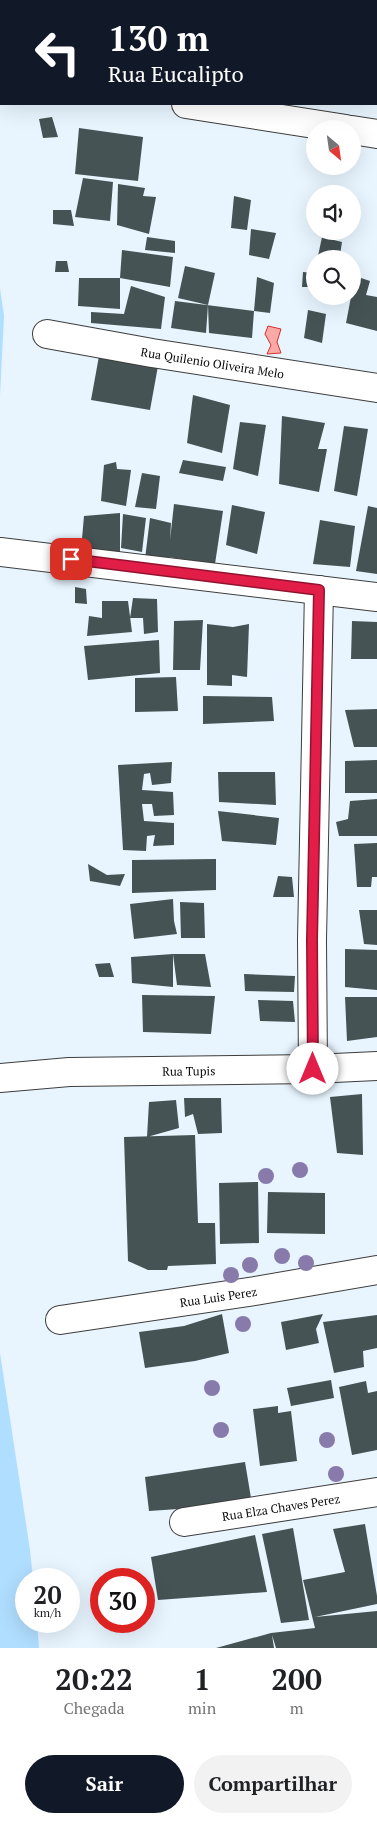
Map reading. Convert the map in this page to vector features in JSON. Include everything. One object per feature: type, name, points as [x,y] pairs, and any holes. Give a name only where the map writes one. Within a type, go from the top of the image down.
[{"type":"street","points":[[192,105],[306,123]]},
{"type":"street","points":[[361,131],[377,134]]},
{"type":"street","name":"Rua Quilenio Oliveira Melo","points":[[47,334],[152,353],[377,388]]},
{"type":"street","points":[[0,552],[377,597]]},
{"type":"street","points":[[313,1069],[312,920],[319,590]]},
{"type":"street","name":"Rua Tupis","points":[[0,1078],[69,1072],[313,1069],[377,1066]]},
{"type":"street","name":"Rua Luis Perez","points":[[60,1320],[255,1291],[377,1270]]},
{"type":"street","name":"Rua Elza Chaves Perez","points":[[184,1522],[377,1492]]},
{"type":"sand","points":[[0,288],[4,316],[0,396]]},
{"type":"sand","points":[[0,1353],[32,1568],[15,1568],[15,1633],[38,1633],[39,1648],[0,1648]]},
{"type":"shaded area","points":[[268,326],[281,329],[277,342],[281,353],[267,354],[271,345],[265,334]]},
{"type":"building","points":[[52,117],[58,137],[43,138],[39,119]]},
{"type":"building","points":[[79,128],[143,137],[138,181],[75,174]]},
{"type":"building","points":[[83,178],[113,182],[110,221],[75,217]]},
{"type":"building","points":[[118,184],[145,188],[143,196],[156,197],[149,234],[117,225]]},
{"type":"building","points":[[234,196],[251,200],[247,230],[231,228]]},
{"type":"building","points":[[53,210],[71,210],[74,226],[53,224]]},
{"type":"building","points":[[251,229],[276,233],[269,259],[249,255]]},
{"type":"building","points":[[147,237],[175,241],[175,253],[145,250]]},
{"type":"building","points":[[321,240],[342,242],[341,250],[319,250]]},
{"type":"building","points":[[122,250],[173,257],[170,287],[120,278]]},
{"type":"building","points":[[56,261],[67,261],[69,272],[55,272]]},
{"type":"building","points":[[185,266],[215,273],[208,305],[178,298]]},
{"type":"building","points":[[303,272],[306,272],[306,287],[302,287]]},
{"type":"building","points":[[257,277],[274,283],[270,313],[254,311]]},
{"type":"building","points":[[79,278],[120,278],[120,309],[78,306]]},
{"type":"building","points":[[361,278],[370,281],[366,295],[377,297],[377,331],[346,323],[349,305],[361,305]]},
{"type":"building","points":[[131,286],[165,297],[161,329],[91,323],[91,312],[124,314]]},
{"type":"building","points":[[175,301],[208,305],[206,333],[171,328]]},
{"type":"building","points":[[208,305],[254,311],[252,338],[209,333]]},
{"type":"building","points":[[308,310],[326,314],[322,343],[304,338]]},
{"type":"building","points":[[99,356],[158,366],[150,410],[91,400]]},
{"type":"building","points":[[193,395],[230,405],[222,453],[187,443]]},
{"type":"building","points":[[282,416],[325,423],[318,449],[327,449],[319,492],[279,484]]},
{"type":"building","points":[[240,422],[266,425],[258,476],[233,469]]},
{"type":"building","points":[[344,426],[368,429],[357,496],[334,491]]},
{"type":"building","points":[[183,460],[226,467],[223,481],[179,473]]},
{"type":"building","points":[[116,462],[117,469],[131,470],[126,506],[101,501],[104,465]]},
{"type":"building","points":[[142,473],[160,476],[156,509],[135,507]]},
{"type":"building","points":[[174,504],[223,511],[215,564],[168,557],[168,565],[145,559],[150,518],[171,523],[170,540]]},
{"type":"building","points":[[232,505],[265,512],[257,554],[226,545]]},
{"type":"building","points":[[368,506],[377,508],[377,574],[356,571]]},
{"type":"building","points":[[120,513],[120,554],[81,550],[84,516]]},
{"type":"building","points":[[123,514],[146,518],[142,552],[121,548]]},
{"type":"building","points":[[320,520],[355,526],[350,567],[313,564]]},
{"type":"building","points":[[75,587],[86,589],[87,604],[75,603]]},
{"type":"building","points":[[133,598],[157,599],[158,632],[144,634],[143,618],[130,618]]},
{"type":"building","points":[[102,601],[128,601],[132,632],[87,636],[89,616],[102,618]]},
{"type":"building","points":[[203,620],[200,670],[173,670],[174,621]]},
{"type":"building","points":[[352,621],[377,622],[377,659],[351,659]]},
{"type":"building","points":[[207,624],[233,627],[249,624],[247,677],[232,675],[232,686],[207,685]]},
{"type":"building","points":[[159,640],[160,673],[88,680],[84,646]]},
{"type":"building","points":[[176,677],[178,711],[135,712],[135,678]]},
{"type":"building","points":[[203,696],[272,697],[274,721],[203,724]]},
{"type":"building","points":[[377,709],[377,747],[354,747],[345,710]]},
{"type":"building","points":[[377,760],[377,793],[345,793],[345,761]]},
{"type":"building","points":[[172,762],[171,783],[152,785],[150,773],[144,774],[142,790],[173,792],[174,815],[154,816],[152,804],[142,804],[144,821],[174,823],[174,845],[153,846],[155,835],[147,836],[146,851],[123,850],[118,765]]},
{"type":"building","points":[[218,772],[275,772],[276,805],[219,802]]},
{"type":"building","points":[[377,799],[377,836],[339,836],[336,822],[348,819],[350,801]]},
{"type":"building","points":[[218,811],[279,818],[276,845],[222,841]]},
{"type":"building","points":[[377,843],[377,877],[372,877],[371,887],[357,887],[354,844]]},
{"type":"building","points":[[216,859],[216,890],[132,893],[132,860]]},
{"type":"building","points":[[88,864],[107,875],[125,874],[120,886],[90,881]]},
{"type":"building","points":[[278,876],[292,877],[294,897],[273,897]]},
{"type":"building","points":[[173,899],[174,921],[177,934],[134,939],[130,904]]},
{"type":"building","points":[[180,902],[204,903],[205,938],[181,938]]},
{"type":"building","points":[[359,910],[377,910],[377,945],[364,944]]},
{"type":"building","points":[[345,949],[377,950],[377,990],[345,987]]},
{"type":"building","points":[[173,954],[205,954],[211,987],[177,985]]},
{"type":"building","points":[[173,954],[173,987],[132,983],[131,957]]},
{"type":"building","points":[[110,963],[114,977],[99,977],[95,964]]},
{"type":"building","points":[[244,974],[295,976],[294,992],[245,991]]},
{"type":"building","points":[[142,995],[215,996],[211,1034],[143,1032]]},
{"type":"building","points":[[345,997],[377,997],[377,1037],[347,1041]]},
{"type":"building","points":[[258,1000],[293,1001],[295,1022],[260,1021]]},
{"type":"building","points":[[362,1094],[363,1155],[337,1153],[330,1097]]},
{"type":"building","points":[[184,1098],[221,1098],[222,1133],[198,1134],[193,1114],[185,1117]]},
{"type":"building","points":[[176,1100],[179,1128],[147,1137],[149,1102]]},
{"type":"building","points":[[195,1135],[198,1223],[215,1223],[216,1264],[168,1266],[167,1270],[148,1270],[128,1261],[124,1137]]},
{"type":"building","points":[[258,1182],[259,1243],[220,1244],[219,1183]]},
{"type":"building","points":[[268,1192],[325,1193],[325,1234],[267,1233]]},
{"type":"building","points":[[222,1314],[229,1353],[195,1361],[145,1368],[139,1332],[184,1326]]},
{"type":"building","points":[[323,1314],[316,1329],[319,1343],[286,1350],[281,1322]]},
{"type":"building","points":[[377,1315],[377,1348],[363,1351],[364,1367],[334,1373],[323,1322]]},
{"type":"building","points":[[331,1380],[334,1398],[291,1406],[287,1388]]},
{"type":"building","points":[[366,1381],[368,1393],[377,1391],[377,1450],[352,1455],[339,1387]]},
{"type":"building","points":[[278,1406],[278,1413],[291,1411],[297,1461],[260,1466],[253,1409]]},
{"type":"building","points":[[245,1462],[252,1504],[149,1511],[145,1477]]},
{"type":"building","points":[[365,1524],[377,1604],[315,1617],[377,1611],[377,1648],[276,1648],[272,1635],[274,1648],[216,1648],[271,1633],[315,1628],[303,1580],[345,1572],[333,1529]]},
{"type":"building","points":[[293,1528],[309,1620],[281,1623],[262,1534]]},
{"type":"building","points":[[255,1535],[267,1592],[158,1600],[155,1568],[153,1568],[151,1557]]},
{"type":"route","points":[[71,559],[319,590],[312,940],[313,1069]]}]
